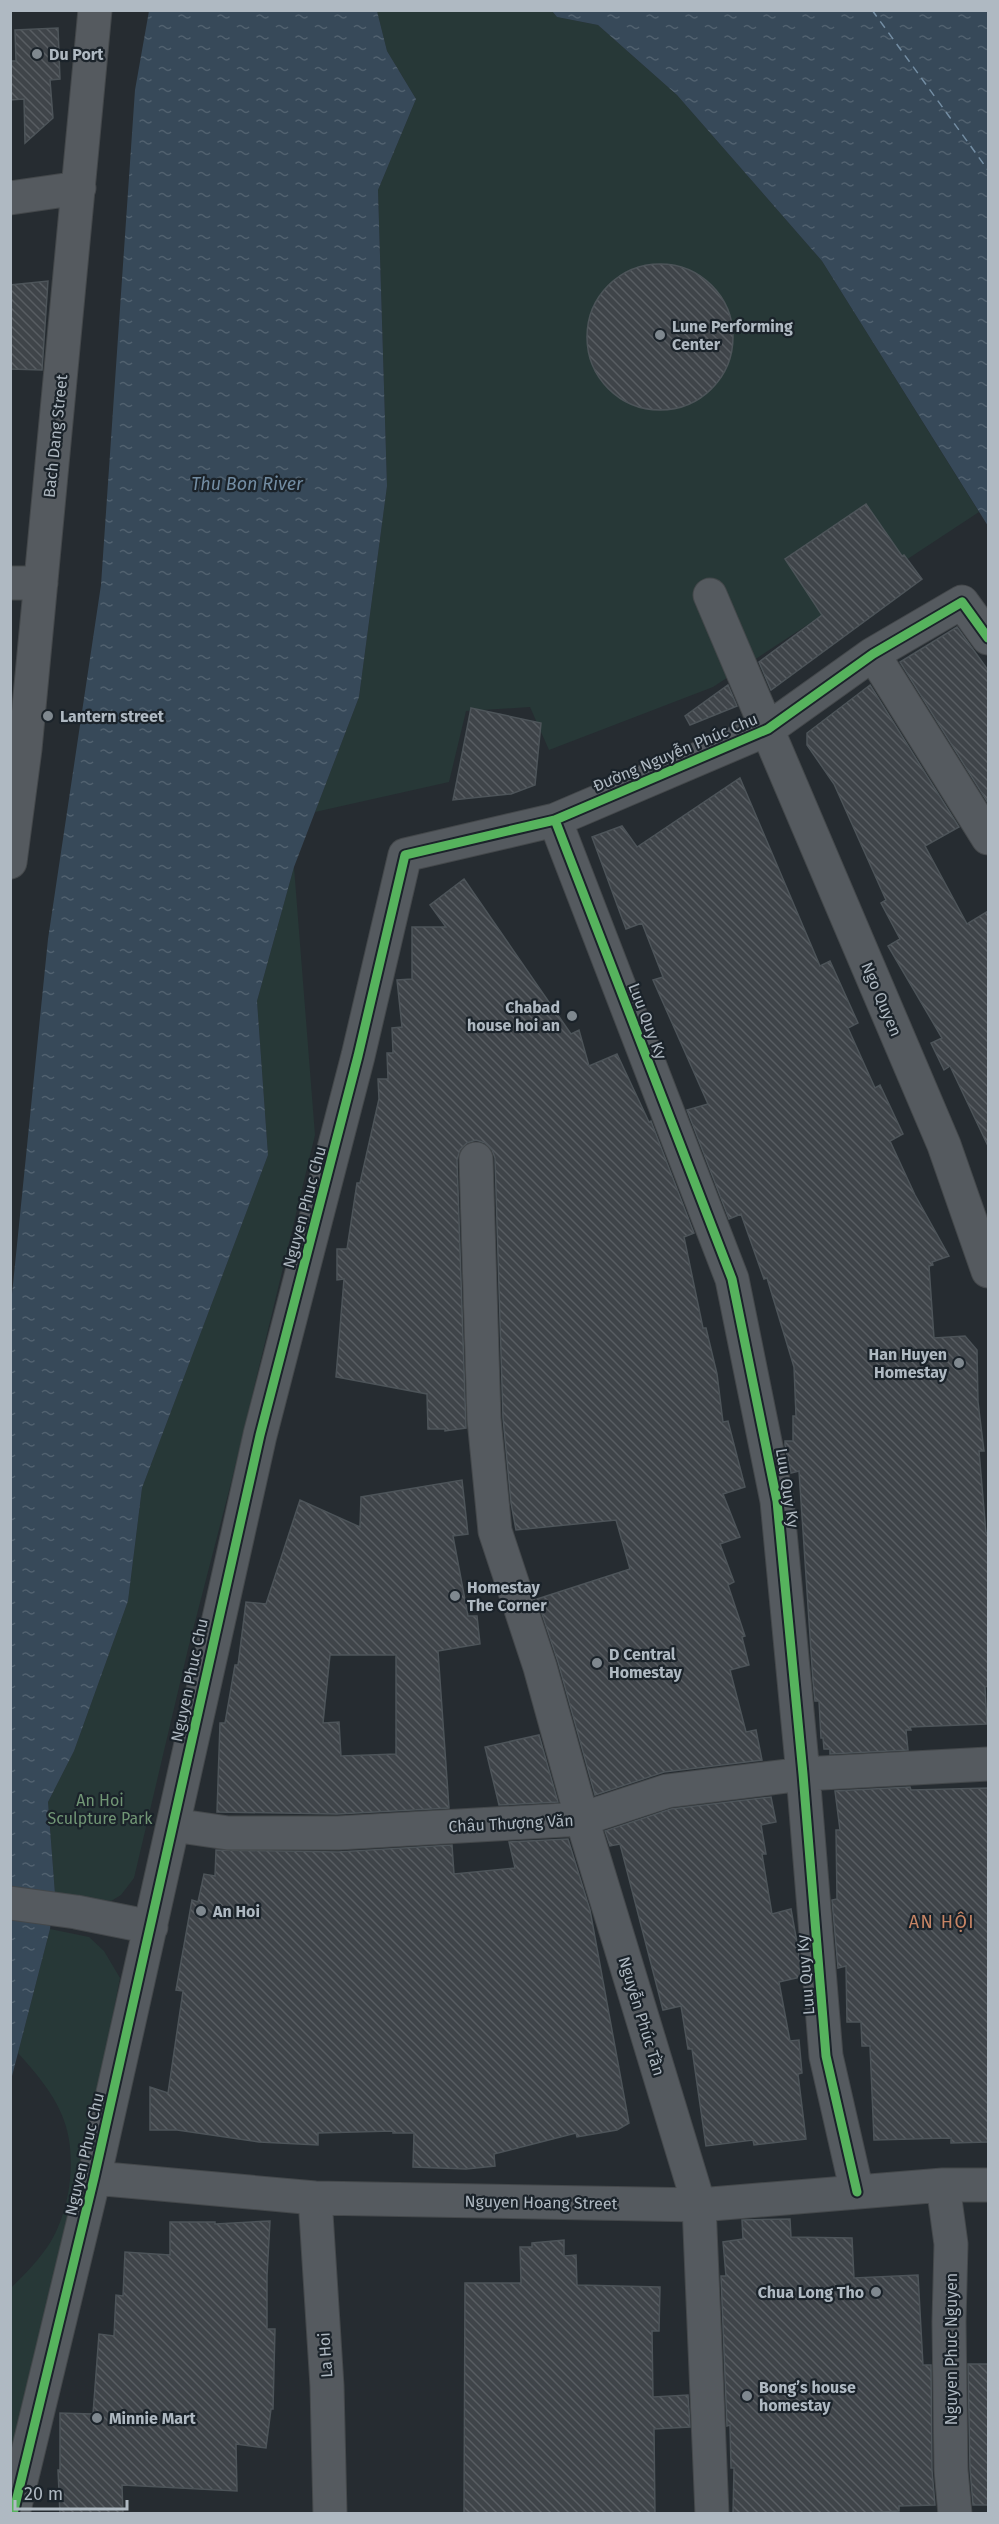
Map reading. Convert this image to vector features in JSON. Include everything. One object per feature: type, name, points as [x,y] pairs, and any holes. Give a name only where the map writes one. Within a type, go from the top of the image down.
[{"type":"street","name":"Bach Dang Street","points":[[10,862],[25,749],[26,583],[79,188],[95,10]]},
{"type":"street","points":[[10,198],[79,188]]},
{"type":"street","name":"Ngo Quyen","points":[[710,595],[944,1145],[988,1271]]},
{"type":"street","name":"Đường Nguyễn Phúc Chu","points":[[405,855],[555,820],[768,729],[873,654],[962,602],[988,638]]},
{"type":"street","points":[[873,654],[988,838]]},
{"type":"street","name":"Luu Quy Ky","points":[[555,820],[732,1279],[777,1501],[803,1774],[826,2056],[857,2192]]},
{"type":"street","name":"Nguyen Phuc Chu","points":[[13,2514],[94,2178],[260,1435],[358,1056],[405,855]]},
{"type":"street","name":"Nguyễn Phúc Tần","points":[[476,1159],[484,1419],[495,1531],[540,1667],[582,1819],[699,2205],[712,2514]]},
{"type":"street","name":"Châu Thượng Văn","points":[[173,1825],[228,1833],[338,1833],[582,1819],[667,1791],[803,1774],[988,1764]]},
{"type":"street","points":[[10,1903],[54,1908],[151,1927]]},
{"type":"street","name":"Nguyen Hoang Street","points":[[94,2178],[315,2198],[699,2205],[943,2186],[988,2185]]},
{"type":"street","name":"Nguyen Phuc Nguyen","points":[[943,2186],[951,2244],[951,2470],[955,2514]]},
{"type":"street","name":"La Hoi","points":[[315,2198],[327,2386],[330,2514]]},
{"type":"green space","points":[[377,11],[552,11],[557,17],[598,25],[677,95],[822,261],[979,512],[713,687],[549,750],[530,707],[466,711],[449,782],[315,812],[359,697],[387,486],[378,190],[416,99],[387,51]]},
{"type":"green space","name":"An Hoi Sculpture Park","points":[[294,867],[315,1135],[134,1878],[121,1895],[111,1901],[55,1894],[48,1802],[74,1751],[128,1601],[142,1488],[268,1155],[257,1001]]},
{"type":"green space","points":[[50,1929],[89,1937],[104,1951],[120,1978],[103,2066],[11,2466],[11,2288],[48,2246],[56,2232],[67,2199],[70,2181],[70,2145],[61,2113],[47,2089],[18,2053]]},
{"type":"water","name":"Thu Bon River","points":[[149,11],[377,11],[387,51],[416,99],[378,190],[387,486],[359,697],[294,867],[257,1001],[268,1155],[142,1488],[128,1601],[74,1751],[48,1802],[55,1894],[50,1929],[11,2080],[11,1304],[48,939],[101,585],[135,90]]},
{"type":"water","points":[[552,11],[988,11],[988,526],[822,261],[677,95],[598,25],[557,17]]},
{"type":"building","points":[[58,28],[60,79],[50,80],[53,118],[25,143],[24,99],[10,100],[11,61],[16,61],[15,30]]},
{"type":"building","name":"Lune Performing Center","points":[[660,264],[688,270],[711,286],[727,309],[733,337],[727,365],[711,388],[688,404],[660,410],[632,404],[609,388],[593,365],[587,337],[593,309],[609,286],[632,270]]},
{"type":"building","points":[[48,281],[42,370],[10,369],[10,285]]},
{"type":"building","points":[[866,504],[902,556],[904,555],[922,579],[771,690],[759,662],[822,615],[785,559]]},
{"type":"building","points":[[957,627],[988,670],[988,803],[900,662]]},
{"type":"building","points":[[728,685],[737,706],[690,725],[685,716]]},
{"type":"building","points":[[870,685],[959,827],[925,846],[967,924],[988,911],[988,1146],[950,1066],[944,1070],[931,1043],[942,1038],[888,946],[900,939],[881,903],[886,900],[834,784],[807,745],[807,733]]},
{"type":"building","points":[[471,708],[541,723],[535,785],[511,794],[453,800]]},
{"type":"building","points":[[740,778],[820,966],[830,961],[858,1023],[848,1028],[875,1088],[880,1085],[903,1134],[890,1141],[915,1195],[949,1256],[932,1262],[933,1265],[929,1266],[934,1338],[965,1336],[977,1350],[978,1402],[984,1451],[979,1451],[986,1533],[988,1533],[988,1686],[985,1687],[987,1724],[910,1727],[911,1730],[906,1730],[908,1750],[830,1754],[830,1749],[824,1749],[823,1738],[821,1738],[819,1701],[815,1701],[813,1681],[799,1471],[791,1473],[785,1445],[785,1441],[793,1441],[793,1416],[796,1416],[794,1367],[767,1278],[764,1279],[741,1214],[729,1219],[687,1110],[708,1104],[653,980],[663,977],[642,923],[626,929],[592,837],[622,826],[637,847]]},
{"type":"building","points":[[464,879],[571,1034],[579,1030],[589,1066],[617,1054],[649,1122],[651,1121],[694,1233],[684,1237],[703,1328],[706,1328],[717,1374],[723,1422],[728,1421],[745,1487],[723,1494],[740,1537],[720,1544],[734,1582],[728,1585],[745,1636],[742,1637],[749,1665],[730,1670],[746,1732],[756,1730],[762,1760],[664,1772],[595,1795],[558,1662],[537,1599],[630,1569],[616,1520],[516,1530],[511,1503],[503,1418],[495,1158],[492,1150],[485,1143],[476,1140],[467,1143],[460,1150],[457,1160],[466,1428],[445,1431],[445,1429],[428,1429],[427,1394],[336,1377],[344,1279],[337,1280],[337,1249],[347,1249],[357,1183],[360,1183],[379,1099],[378,1079],[388,1079],[387,1053],[393,1053],[392,1028],[402,1027],[397,980],[412,979],[412,927],[446,927],[430,905]]},
{"type":"building","points":[[462,1480],[468,1534],[453,1536],[468,1616],[477,1616],[480,1644],[438,1651],[449,1808],[337,1814],[217,1812],[220,1723],[225,1723],[235,1665],[238,1665],[246,1602],[266,1604],[300,1500],[360,1527],[361,1497]],"holes":[[[330,1655],[396,1655],[396,1754],[341,1756],[339,1722],[323,1723]]]},
{"type":"building","points":[[539,1735],[558,1802],[499,1805],[485,1747]]},
{"type":"building","points":[[910,1787],[911,1790],[988,1788],[988,2142],[951,2143],[951,2138],[874,2140],[870,2046],[862,2046],[861,2022],[847,2022],[846,1966],[838,1968],[832,1900],[837,1899],[836,1830],[840,1830],[835,1791]]},
{"type":"building","points":[[771,1797],[776,1822],[761,1825],[766,1854],[762,1854],[772,1914],[791,1909],[798,1948],[801,1977],[779,1982],[790,2041],[799,2040],[802,2073],[798,2074],[806,2139],[754,2145],[753,2140],[706,2146],[692,2049],[688,2049],[681,2006],[663,2010],[620,1844],[610,1846],[605,1831],[671,1809]]},
{"type":"building","points":[[568,1839],[590,1910],[629,2123],[617,2130],[577,2137],[576,2133],[494,2154],[495,2166],[466,2169],[413,2167],[414,2133],[393,2133],[393,2131],[318,2133],[318,2145],[259,2142],[177,2130],[150,2130],[150,2087],[168,2093],[183,1991],[176,1990],[192,1900],[198,1902],[204,1874],[215,1876],[216,1850],[338,1852],[452,1845],[454,1874],[515,1868],[509,1842]]},
{"type":"building","points":[[790,2219],[791,2237],[852,2238],[854,2278],[918,2275],[923,2365],[931,2365],[932,2470],[935,2505],[899,2506],[899,2511],[848,2514],[733,2514],[734,2468],[731,2468],[730,2425],[727,2426],[721,2276],[726,2276],[723,2242],[743,2239],[742,2220]]},
{"type":"building","points":[[270,2221],[267,2329],[275,2329],[273,2409],[271,2409],[266,2448],[236,2444],[237,2491],[122,2485],[123,2514],[60,2514],[58,2470],[60,2470],[60,2413],[93,2414],[99,2334],[114,2336],[116,2295],[123,2296],[125,2252],[170,2255],[170,2222],[215,2222],[215,2224]]},
{"type":"building","points":[[564,2240],[564,2256],[576,2255],[577,2285],[660,2287],[659,2331],[652,2331],[653,2397],[688,2395],[690,2427],[654,2429],[655,2514],[464,2514],[465,2283],[521,2283],[520,2247],[532,2247],[532,2243]]},
{"type":"building","points":[[968,2364],[988,2364],[988,2505],[973,2505]]},
{"type":"ferry route","points":[[872,10],[988,170]]},
{"type":"cycle path","points":[[13,2514],[94,2178],[260,1435],[358,1056],[405,855],[555,820],[768,729],[873,654],[962,602],[988,638]]},
{"type":"cycle path","points":[[555,820],[732,1279],[777,1501],[803,1774],[826,2056],[857,2192]]},
{"type":"place","name":"Du Port","points":[[37,54]]},
{"type":"place","name":"Lune Performing Center","points":[[660,335]]},
{"type":"place","name":"Lantern street","points":[[48,716]]},
{"type":"place","name":"Chabad house hoi an","points":[[572,1016]]},
{"type":"place","name":"Han Huyen Homestay","points":[[959,1363]]},
{"type":"place","name":"Homestay The Corner","points":[[455,1596]]},
{"type":"place","name":"D Central Homestay","points":[[597,1663]]},
{"type":"place","name":"An Hoi","points":[[201,1911]]},
{"type":"place","name":"Chua Long Tho","points":[[876,2292]]},
{"type":"place","name":"Bong’s house homestay","points":[[747,2396]]},
{"type":"place","name":"Minnie Mart","points":[[97,2418]]},
{"type":"district","name":"AN HỘI","points":[[942,1922]]}]
